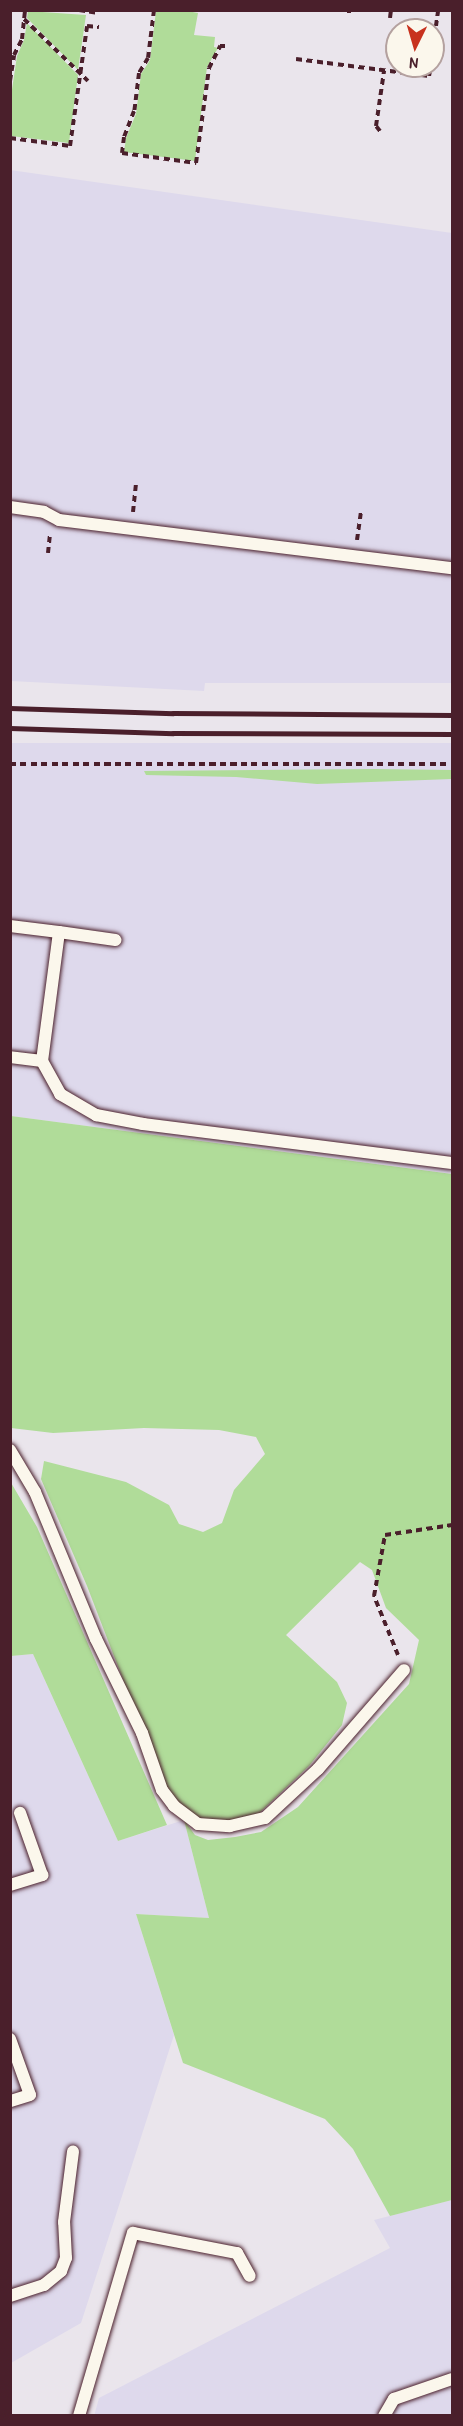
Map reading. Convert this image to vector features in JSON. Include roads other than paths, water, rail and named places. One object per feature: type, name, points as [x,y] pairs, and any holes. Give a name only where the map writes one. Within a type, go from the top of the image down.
[{"type":"lane","points":[[10,507],[44,512],[59,520],[453,568]]},
{"type":"lane","points":[[10,926],[115,940]]},
{"type":"lane","points":[[59,932],[42,1061],[60,1094],[96,1115],[143,1124],[453,1163]]},
{"type":"lane","points":[[10,1057],[42,1061]]},
{"type":"lane","points":[[10,1450],[35,1492],[96,1639],[142,1733],[162,1790],[174,1806],[198,1824],[231,1826],[265,1818],[318,1769],[404,1670]]},
{"type":"lane","points":[[10,1885],[42,1875],[20,1813]]},
{"type":"lane","points":[[10,2039],[30,2095],[10,2102]]},
{"type":"lane","points":[[10,2296],[44,2285],[61,2271],[66,2258],[64,2222],[73,2152]]},
{"type":"lane","points":[[79,2415],[133,2233],[237,2253],[250,2276]]},
{"type":"lane","points":[[384,2415],[394,2399],[453,2379]]},
{"type":"railway","points":[[10,708],[173,713],[452,715]]},
{"type":"railway","points":[[10,728],[173,733],[452,734]]}]
